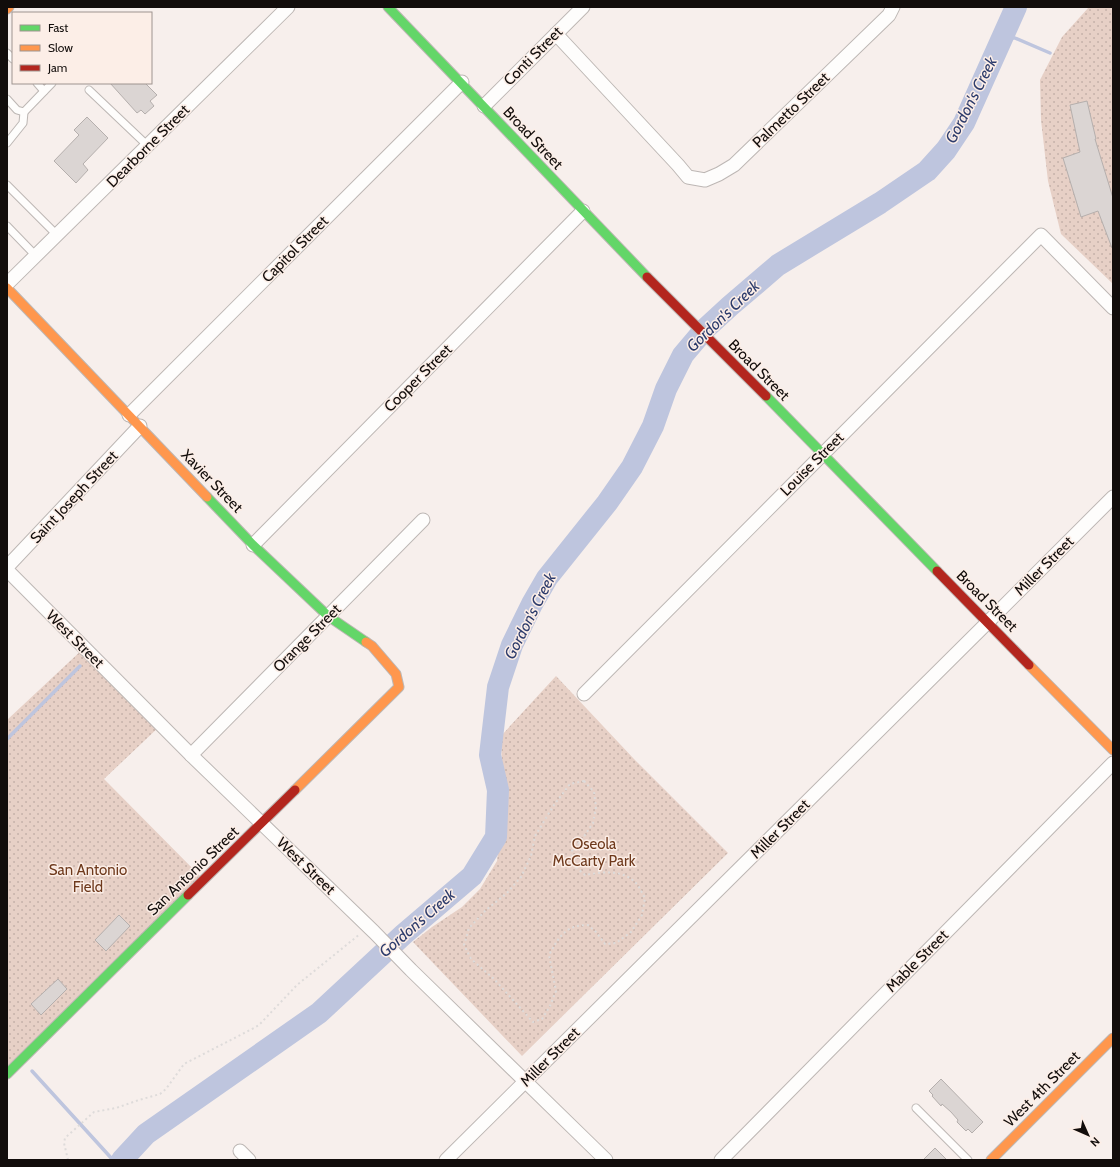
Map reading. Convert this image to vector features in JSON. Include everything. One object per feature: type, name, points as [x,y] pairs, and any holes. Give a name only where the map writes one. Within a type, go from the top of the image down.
[{"type":"street","name":"Dearborne Street","points":[[7,284],[288,7]]},
{"type":"street","name":"Broad Street","points":[[388,7],[462,82],[682,312],[1113,750]]},
{"type":"street","name":"Conti Street","points":[[484,106],[583,7]]},
{"type":"street","name":"Palmetto Street","points":[[556,34],[688,177],[705,180],[734,165],[889,15],[893,7]]},
{"type":"street","name":"Capitol Street","points":[[128,415],[462,82]]},
{"type":"street","name":"Cooper Street","points":[[253,545],[583,210]]},
{"type":"street","name":"Louise Street","points":[[584,694],[1041,235],[1113,308]]},
{"type":"street","name":"Xavier Street","points":[[7,288],[253,545],[328,616],[372,646],[396,674],[399,688]]},
{"type":"street","name":"Saint Joseph Street","points":[[7,567],[140,426]]},
{"type":"street","name":"Miller Street","points":[[446,1160],[1113,496]]},
{"type":"street","name":"Orange Street","points":[[191,755],[423,520]]},
{"type":"street","name":"West Street","points":[[7,570],[191,755],[606,1160]]},
{"type":"street","name":"San Antonio Street","points":[[7,1074],[399,688]]},
{"type":"street","name":"Mable Street","points":[[721,1160],[1113,763]]},
{"type":"street","name":"West 4th Street","points":[[991,1160],[1113,1038]]},
{"type":"lane","points":[[38,84],[44,91]]},
{"type":"lane","points":[[20,111],[51,84]]},
{"type":"lane","points":[[89,90],[148,146]]},
{"type":"lane","points":[[7,99],[20,111],[23,123],[7,143]]},
{"type":"lane","points":[[7,185],[58,235]]},
{"type":"lane","points":[[7,226],[36,256]]},
{"type":"lane","points":[[916,1108],[968,1160]]},
{"type":"path","points":[[584,781],[594,792],[596,807],[593,823],[572,851],[571,863],[585,875],[600,872],[621,873],[635,882],[645,898],[642,915],[631,932],[616,943],[605,944],[596,932],[588,925],[579,925],[570,928],[559,937],[549,955],[556,991],[550,1006],[542,1019],[533,1022],[494,979],[471,959],[464,945],[469,928],[486,910],[507,893],[521,877],[531,856],[535,836],[554,805],[570,784],[584,781]]},
{"type":"path","points":[[68,1160],[64,1143],[66,1136],[91,1114],[98,1110],[121,1107],[131,1102],[160,1094],[166,1089],[184,1064],[259,1025],[297,985],[371,929]]},
{"type":"green space","points":[[1089,7],[1113,7],[1113,284],[1061,234],[1048,181],[1041,120],[1040,80],[1062,37]]},
{"type":"green space","name":"San Antonio Field","points":[[84,648],[161,725],[104,779],[204,880],[7,1074],[7,720]]},
{"type":"green space","name":"Oseola McCarty Park","points":[[556,676],[634,759],[728,853],[522,1056],[413,942],[462,907],[480,889],[497,861],[507,808],[506,784],[502,770],[501,736]]},
{"type":"building","points":[[111,84],[146,84],[157,95],[150,101],[154,106],[145,114],[141,110],[137,113]]},
{"type":"building","points":[[1087,101],[1095,139],[1113,198],[1113,248],[1098,211],[1081,217],[1063,158],[1080,152],[1070,105]]},
{"type":"building","points":[[87,117],[108,138],[83,164],[88,170],[76,183],[54,161],[79,135],[74,130]]},
{"type":"building","points":[[119,915],[130,926],[106,951],[95,940]]},
{"type":"building","points":[[58,979],[67,989],[41,1015],[31,1004]]},
{"type":"building","points":[[941,1079],[983,1122],[972,1133],[968,1129],[966,1131],[957,1122],[958,1120],[951,1112],[942,1104],[941,1106],[929,1091]]},
{"type":"building","points":[[935,1148],[947,1160],[923,1160]]},
{"type":"waterway","name":"Gordon's Creek","points":[[122,1160],[146,1134],[319,1013],[404,934],[472,876],[496,837],[498,790],[490,755],[498,687],[512,645],[532,604],[547,578],[607,503],[632,467],[653,426],[666,389],[683,355],[705,329],[778,265],[880,203],[927,171],[946,150],[964,123],[1016,7]]},
{"type":"waterway","points":[[1002,38],[1015,38],[1050,53]]},
{"type":"waterway","points":[[7,739],[80,666]]},
{"type":"waterway","points":[[32,1071],[113,1160]]},
{"type":"traffic: fast","points":[[388,7],[647,277]]},
{"type":"traffic: fast","points":[[766,396],[937,571]]},
{"type":"traffic: fast","points":[[207,497],[253,545],[328,616],[366,642]]},
{"type":"traffic: fast","points":[[7,1074],[188,895]]},
{"type":"traffic: slow","points":[[7,288],[207,497]]},
{"type":"traffic: slow","points":[[295,790],[399,687],[396,674],[372,646],[366,642]]},
{"type":"traffic: slow","points":[[1029,665],[1113,750]]},
{"type":"traffic: slow","points":[[991,1160],[1113,1038]]},
{"type":"traffic: jam","points":[[647,277],[766,396]]},
{"type":"traffic: jam","points":[[937,571],[1029,665]]},
{"type":"traffic: jam","points":[[188,895],[295,790]]}]
